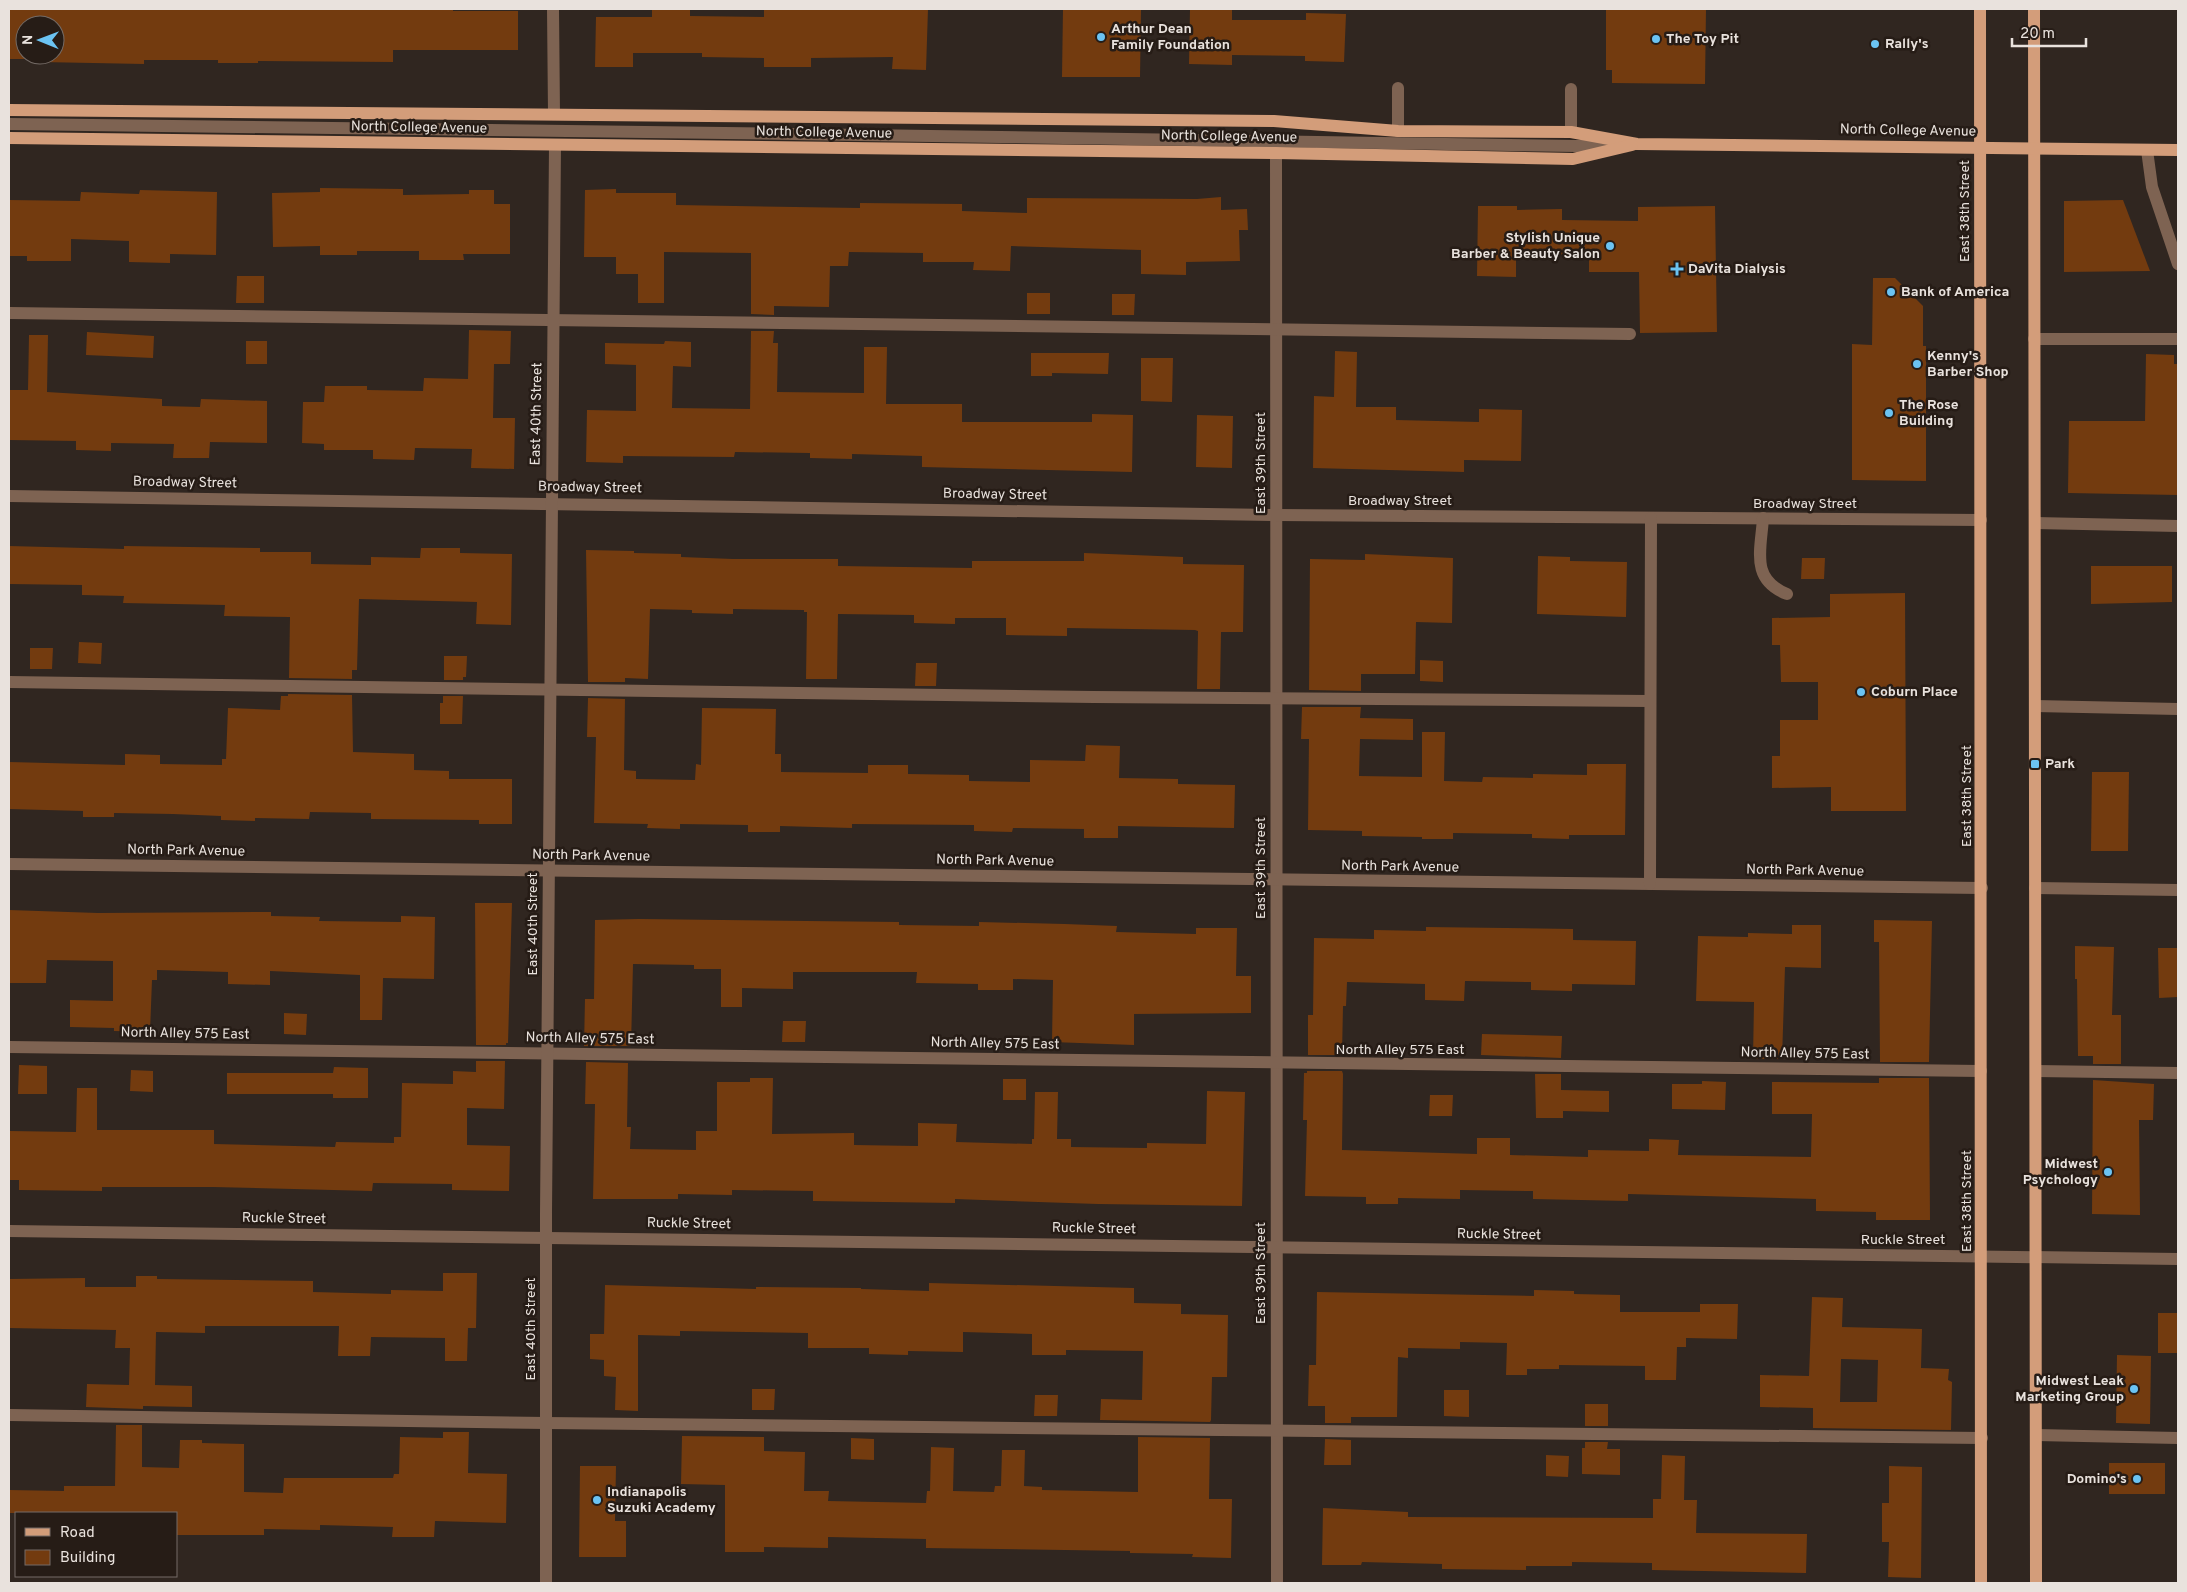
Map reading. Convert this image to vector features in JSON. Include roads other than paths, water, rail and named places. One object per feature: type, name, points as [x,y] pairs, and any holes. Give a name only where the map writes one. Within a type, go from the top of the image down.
[{"type":"main road","name":"East 38th Street","points":[[1980,9],[1981,1583]]},
{"type":"main road","points":[[2034,9],[2036,1583]]},
{"type":"main road","name":"North College Avenue","points":[[9,110],[1274,121],[1398,131],[1571,132],[1637,144],[2178,150]]},
{"type":"main road","name":"North College Avenue","points":[[9,138],[1276,153],[1573,159],[1637,144]]},
{"type":"street","points":[[553,9],[554,114]]},
{"type":"street","points":[[1398,88],[1398,131]]},
{"type":"street","points":[[1571,89],[1571,132]]},
{"type":"street","name":"North College Avenue","points":[[9,124],[554,129],[1294,143],[1576,146],[1637,144]]},
{"type":"street","name":"East 40th Street","points":[[546,1583],[547,1054],[554,144]]},
{"type":"street","points":[[2147,150],[2152,187],[2178,264]]},
{"type":"street","name":"East 39th Street","points":[[1276,153],[1277,1583]]},
{"type":"street","points":[[9,314],[1630,334]]},
{"type":"street","points":[[2034,339],[2178,339]]},
{"type":"street","name":"Broadway Street","points":[[9,496],[1276,515],[1981,520]]},
{"type":"street","points":[[1650,884],[1651,518]]},
{"type":"street","points":[[1763,518],[1761,554],[1763,576],[1775,589],[1786,594]]},
{"type":"street","points":[[2035,523],[2178,526]]},
{"type":"street","points":[[9,682],[1276,698],[1650,700]]},
{"type":"street","points":[[2035,706],[2178,709]]},
{"type":"street","name":"North Park Avenue","points":[[9,864],[1982,888]]},
{"type":"street","points":[[2036,888],[2178,890]]},
{"type":"street","name":"North Alley 575 East","points":[[9,1047],[1276,1064],[1982,1071]]},
{"type":"street","points":[[2036,1071],[2178,1073]]},
{"type":"street","name":"Ruckle Street","points":[[9,1231],[2178,1259]]},
{"type":"street","points":[[9,1414],[546,1423],[1982,1438]]},
{"type":"street","points":[[2036,1435],[2178,1438]]},
{"type":"place","name":"Arthur Dean Family Foundation","points":[[1101,37]]},
{"type":"place","name":"The Toy Pit","points":[[1656,39]]},
{"type":"place","name":"Rally's","points":[[1875,44]]},
{"type":"place","name":"Stylish Unique Barber & Beauty Salon","points":[[1610,246]]},
{"type":"place","name":"DaVita Dialysis","points":[[1677,269]]},
{"type":"place","name":"Bank of America","points":[[1891,292]]},
{"type":"place","name":"Kenny's Barber Shop","points":[[1917,364]]},
{"type":"place","name":"The Rose Building","points":[[1889,413]]},
{"type":"place","name":"Coburn Place","points":[[1861,692]]},
{"type":"place","name":"Park","points":[[2035,764]]},
{"type":"place","name":"Midwest Psychology","points":[[2108,1172]]},
{"type":"place","name":"Midwest Leak Marketing Group","points":[[2134,1389]]},
{"type":"place","name":"Domino's","points":[[2137,1479]]},
{"type":"place","name":"Indianapolis Suzuki Academy","points":[[597,1500]]}]
